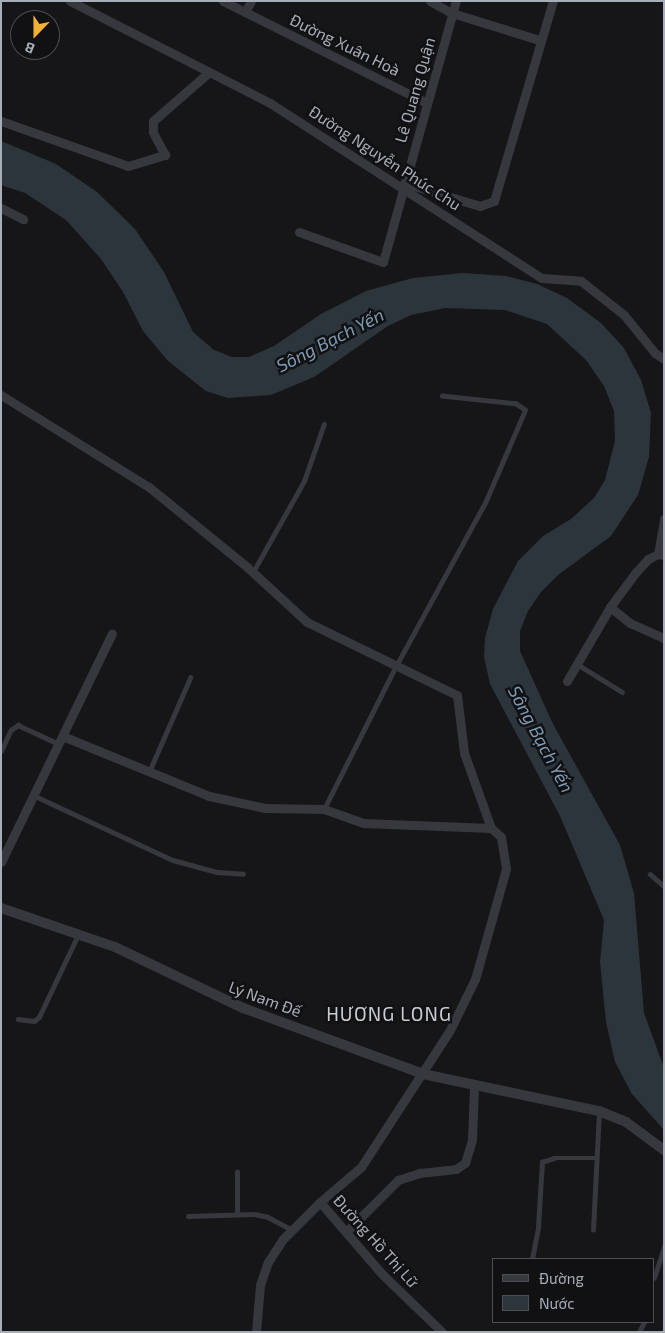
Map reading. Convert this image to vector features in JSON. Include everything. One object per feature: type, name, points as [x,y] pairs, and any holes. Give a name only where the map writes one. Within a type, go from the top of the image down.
[{"type":"street","name":"Đường Xuân Hoà","points":[[223,1],[427,103]]},
{"type":"street","points":[[245,12],[251,1]]},
{"type":"street","points":[[430,1],[452,13],[540,40]]},
{"type":"street","name":"Lê Quang Quận","points":[[299,232],[383,262],[456,1]]},
{"type":"street","points":[[404,185],[480,206],[494,201],[553,1]]},
{"type":"street","name":"Đường Nguyễn Phúc Chu","points":[[74,2],[270,103],[404,185],[542,278],[581,281],[624,315],[655,353],[664,359]]},
{"type":"street","points":[[1,121],[128,166],[164,155],[153,132],[153,121],[208,72]]},
{"type":"street","points":[[1,208],[23,219]]},
{"type":"street","points":[[1,395],[149,487],[253,572],[307,622],[396,666]]},
{"type":"street","points":[[567,681],[610,607],[636,572],[661,555],[664,519]]},
{"type":"street","points":[[610,607],[630,623],[664,638]]},
{"type":"street","points":[[1,862],[63,741],[112,633]]},
{"type":"street","name":"Đường Hồ Thị Lữ","points":[[396,666],[457,695],[464,753],[491,828],[501,837],[506,862],[473,984],[423,1074],[361,1167],[320,1202],[382,1274],[436,1330]]},
{"type":"street","points":[[63,741],[219,798],[265,808],[324,809],[363,823],[491,828]]},
{"type":"street","name":"Lý Nam Đế","points":[[1,908],[115,947],[243,1008],[423,1074],[474,1087],[599,1111],[626,1122],[664,1150]]},
{"type":"street","points":[[346,1232],[398,1180],[419,1173],[456,1169],[465,1163],[472,1140],[474,1087]]},
{"type":"street","points":[[256,1332],[263,1275],[274,1251],[320,1202]]},
{"type":"lane","points":[[324,809],[396,666],[481,510],[525,410],[516,404],[442,396]]},
{"type":"lane","points":[[253,572],[304,481],[324,424]]},
{"type":"lane","points":[[576,663],[622,692]]},
{"type":"lane","points":[[150,772],[190,678]]},
{"type":"lane","points":[[1,752],[12,730],[18,725],[63,741]]},
{"type":"lane","points":[[35,796],[173,860],[217,872],[243,874]]},
{"type":"lane","points":[[650,874],[664,886]]},
{"type":"lane","points":[[18,1019],[34,1021],[39,1017],[78,934]]},
{"type":"lane","points":[[593,1230],[599,1111]]},
{"type":"lane","points":[[532,1258],[538,1228],[542,1162],[554,1158],[597,1158]]},
{"type":"lane","points":[[237,1172],[237,1214]]},
{"type":"lane","points":[[188,1216],[237,1214],[268,1217],[292,1230]]},
{"type":"lane","points":[[655,1275],[664,1247]]},
{"type":"water","name":"Sông Bạch Yến","points":[[1,141],[56,164],[97,192],[135,229],[164,272],[193,332],[214,350],[232,357],[249,357],[274,346],[321,314],[366,291],[413,278],[463,273],[506,276],[537,284],[567,298],[601,323],[624,348],[641,380],[651,413],[649,457],[638,495],[611,536],[558,575],[541,592],[528,611],[520,631],[520,651],[553,724],[620,845],[634,893],[644,1013],[664,1068],[664,1130],[632,1094],[615,1062],[606,1022],[600,962],[604,920],[560,816],[490,684],[484,657],[485,638],[493,609],[518,561],[543,536],[571,519],[594,498],[605,480],[615,441],[614,411],[604,386],[586,360],[547,324],[505,310],[445,308],[411,315],[388,326],[314,377],[271,395],[228,398],[206,391],[168,361],[143,331],[123,292],[101,259],[66,220],[25,193],[1,185]]},
{"type":"district","name":"HƯƠNG LONG","points":[[389,1014]]}]
